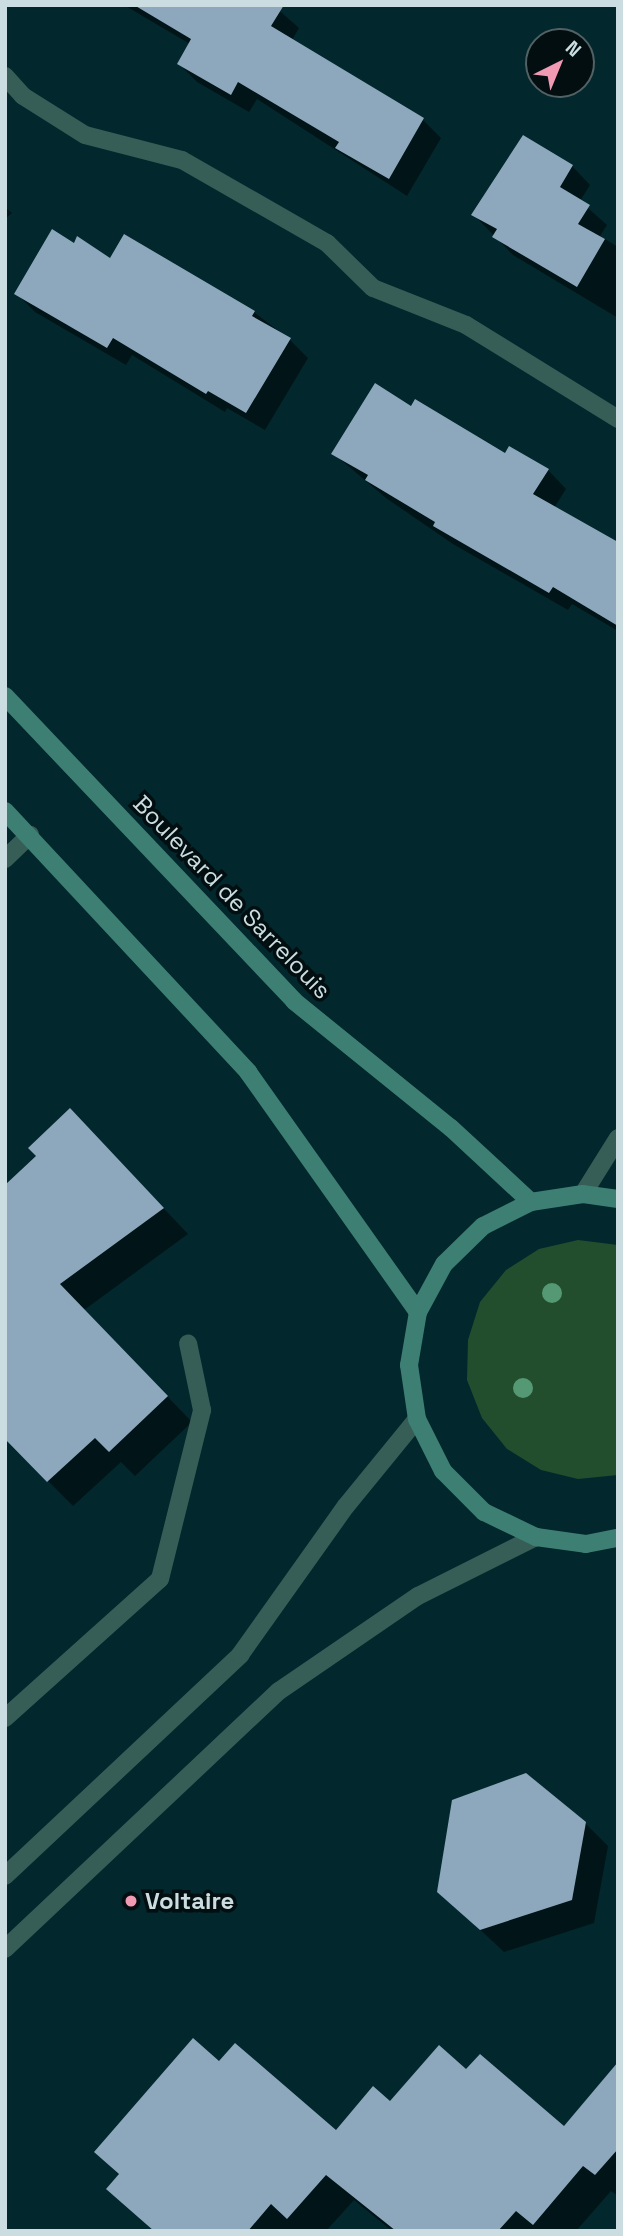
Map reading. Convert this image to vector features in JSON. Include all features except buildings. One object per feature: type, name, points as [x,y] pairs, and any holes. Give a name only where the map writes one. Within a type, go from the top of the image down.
[{"type":"main road","name":"Boulevard de Sarrelouis","points":[[5,696],[294,1001],[451,1128],[531,1202]]},
{"type":"main road","points":[[5,811],[248,1072],[418,1312]]},
{"type":"main road","points":[[618,1199],[583,1194],[531,1202],[482,1226],[444,1264],[418,1312],[410,1365],[416,1419],[443,1471],[475,1504],[536,1536],[586,1544],[618,1538]]},
{"type":"street","points":[[5,76],[23,96],[85,135],[182,160],[327,243],[373,288],[466,325],[618,419]]},
{"type":"street","points":[[5,859],[30,835]]},
{"type":"street","points":[[583,1194],[618,1138]]},
{"type":"street","points":[[5,1718],[160,1578],[202,1410],[188,1343]]},
{"type":"street","points":[[5,1876],[240,1655],[346,1506],[416,1419]]},
{"type":"street","points":[[5,1949],[279,1691],[418,1596],[536,1536]]},
{"type":"green space","points":[[578,1240],[618,1245],[618,1475],[578,1479],[541,1470],[507,1449],[482,1418],[467,1380],[468,1340],[480,1302],[506,1270],[539,1249]]},
{"type":"place","name":"Voltaire","points":[[131,1901]]}]
